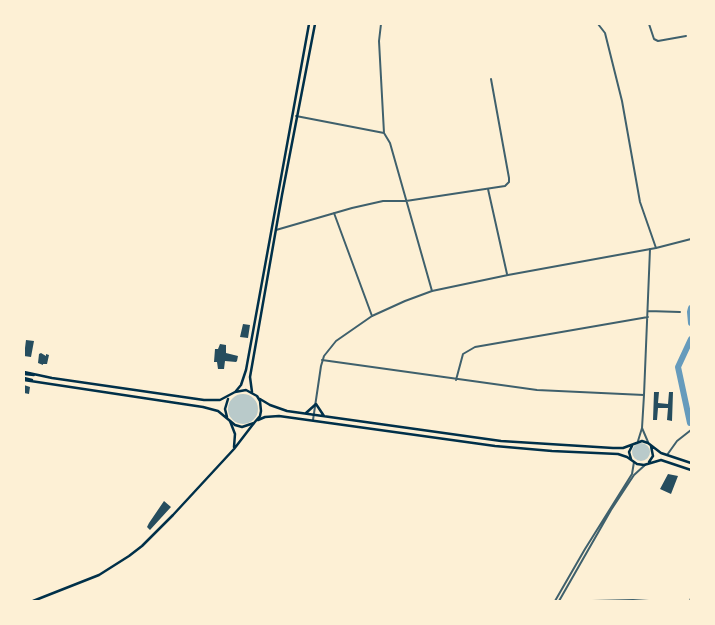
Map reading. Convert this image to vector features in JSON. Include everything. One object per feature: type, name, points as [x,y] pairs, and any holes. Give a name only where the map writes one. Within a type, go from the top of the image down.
[{"type":"main road","points":[[25,376],[43,376],[204,400],[220,400],[230,396],[241,385],[246,370],[309,24]]},
{"type":"main road","points":[[252,392],[250,377],[296,116],[315,24]]},
{"type":"main road","points":[[291,121],[295,122]]},
{"type":"main road","points":[[254,325],[259,326]]},
{"type":"main road","points":[[25,376],[44,383],[204,407],[218,411],[242,427],[272,416],[495,446],[618,454],[640,465],[655,460],[666,461],[691,470]]},
{"type":"main road","points":[[235,392],[246,390],[252,392],[263,402],[277,409],[440,434],[529,444],[613,448],[622,448],[638,441],[649,444],[667,455],[691,464]]},
{"type":"main road","points":[[230,396],[225,404],[225,409],[235,434],[234,448]]},
{"type":"main road","points":[[33,601],[99,575],[129,556],[165,523],[256,422],[261,411],[260,400],[257,396]]},
{"type":"main road","points":[[305,414],[316,404],[325,416]]},
{"type":"main road","points":[[633,444],[629,452],[633,461]]},
{"type":"main road","points":[[648,463],[653,452],[649,444]]},
{"type":"street","points":[[381,24],[379,41],[384,133],[390,143],[432,292]]},
{"type":"street","points":[[598,24],[605,33],[608,44],[622,101],[640,202],[656,248]]},
{"type":"street","points":[[649,24],[654,39],[658,41],[686,36]]},
{"type":"street","points":[[276,230],[383,201],[406,200],[506,186],[509,178],[491,79]]},
{"type":"street","points":[[296,116],[384,133]]},
{"type":"street","points":[[488,189],[508,275]]},
{"type":"street","points":[[334,213],[372,316]]},
{"type":"street","points":[[313,422],[322,360],[329,347],[372,316],[405,301],[432,292],[508,275],[656,248],[691,239]]},
{"type":"street","points":[[638,441],[642,428],[650,249]]},
{"type":"street","points":[[648,311],[680,312]]},
{"type":"street","points":[[456,380],[462,354],[475,348],[648,317]]},
{"type":"street","points":[[322,360],[537,390],[644,395]]},
{"type":"street","points":[[642,428],[649,444]]},
{"type":"street","points":[[667,455],[677,441],[691,430]]},
{"type":"street","points":[[555,601],[588,543],[632,474],[633,461]]},
{"type":"street","points":[[559,601],[614,506],[634,476],[648,463]]},
{"type":"street","points":[[592,601],[649,601]]},
{"type":"shaded area","points":[[243,394],[254,398],[258,409],[254,420],[243,424],[232,420],[228,409],[232,398]]},
{"type":"shaded area","points":[[641,443],[647,446],[650,452],[647,458],[641,461],[635,458],[632,452],[635,446]]},
{"type":"building","points":[[243,324],[250,325],[248,338],[240,337]]},
{"type":"building","points":[[26,340],[34,341],[31,357],[24,356]]},
{"type":"building","points":[[220,344],[226,345],[226,353],[238,356],[236,362],[225,361],[224,369],[218,369],[217,362],[214,362],[215,349],[218,349]]},
{"type":"building","points":[[41,353],[46,356],[46,354],[49,355],[47,364],[38,363],[39,354]]},
{"type":"building","points":[[24,385],[30,387],[29,394],[24,393]]},
{"type":"building","points":[[654,392],[659,392],[658,403],[668,404],[669,392],[673,392],[672,421],[667,420],[668,408],[658,408],[657,420],[653,420]]},
{"type":"building","points":[[668,474],[678,476],[671,494],[660,489]]},
{"type":"building","points":[[164,501],[171,507],[150,530],[147,527]]},
{"type":"waterway","points":[[691,308],[691,323]]},
{"type":"waterway","points":[[690,423],[678,367],[691,339]]}]
